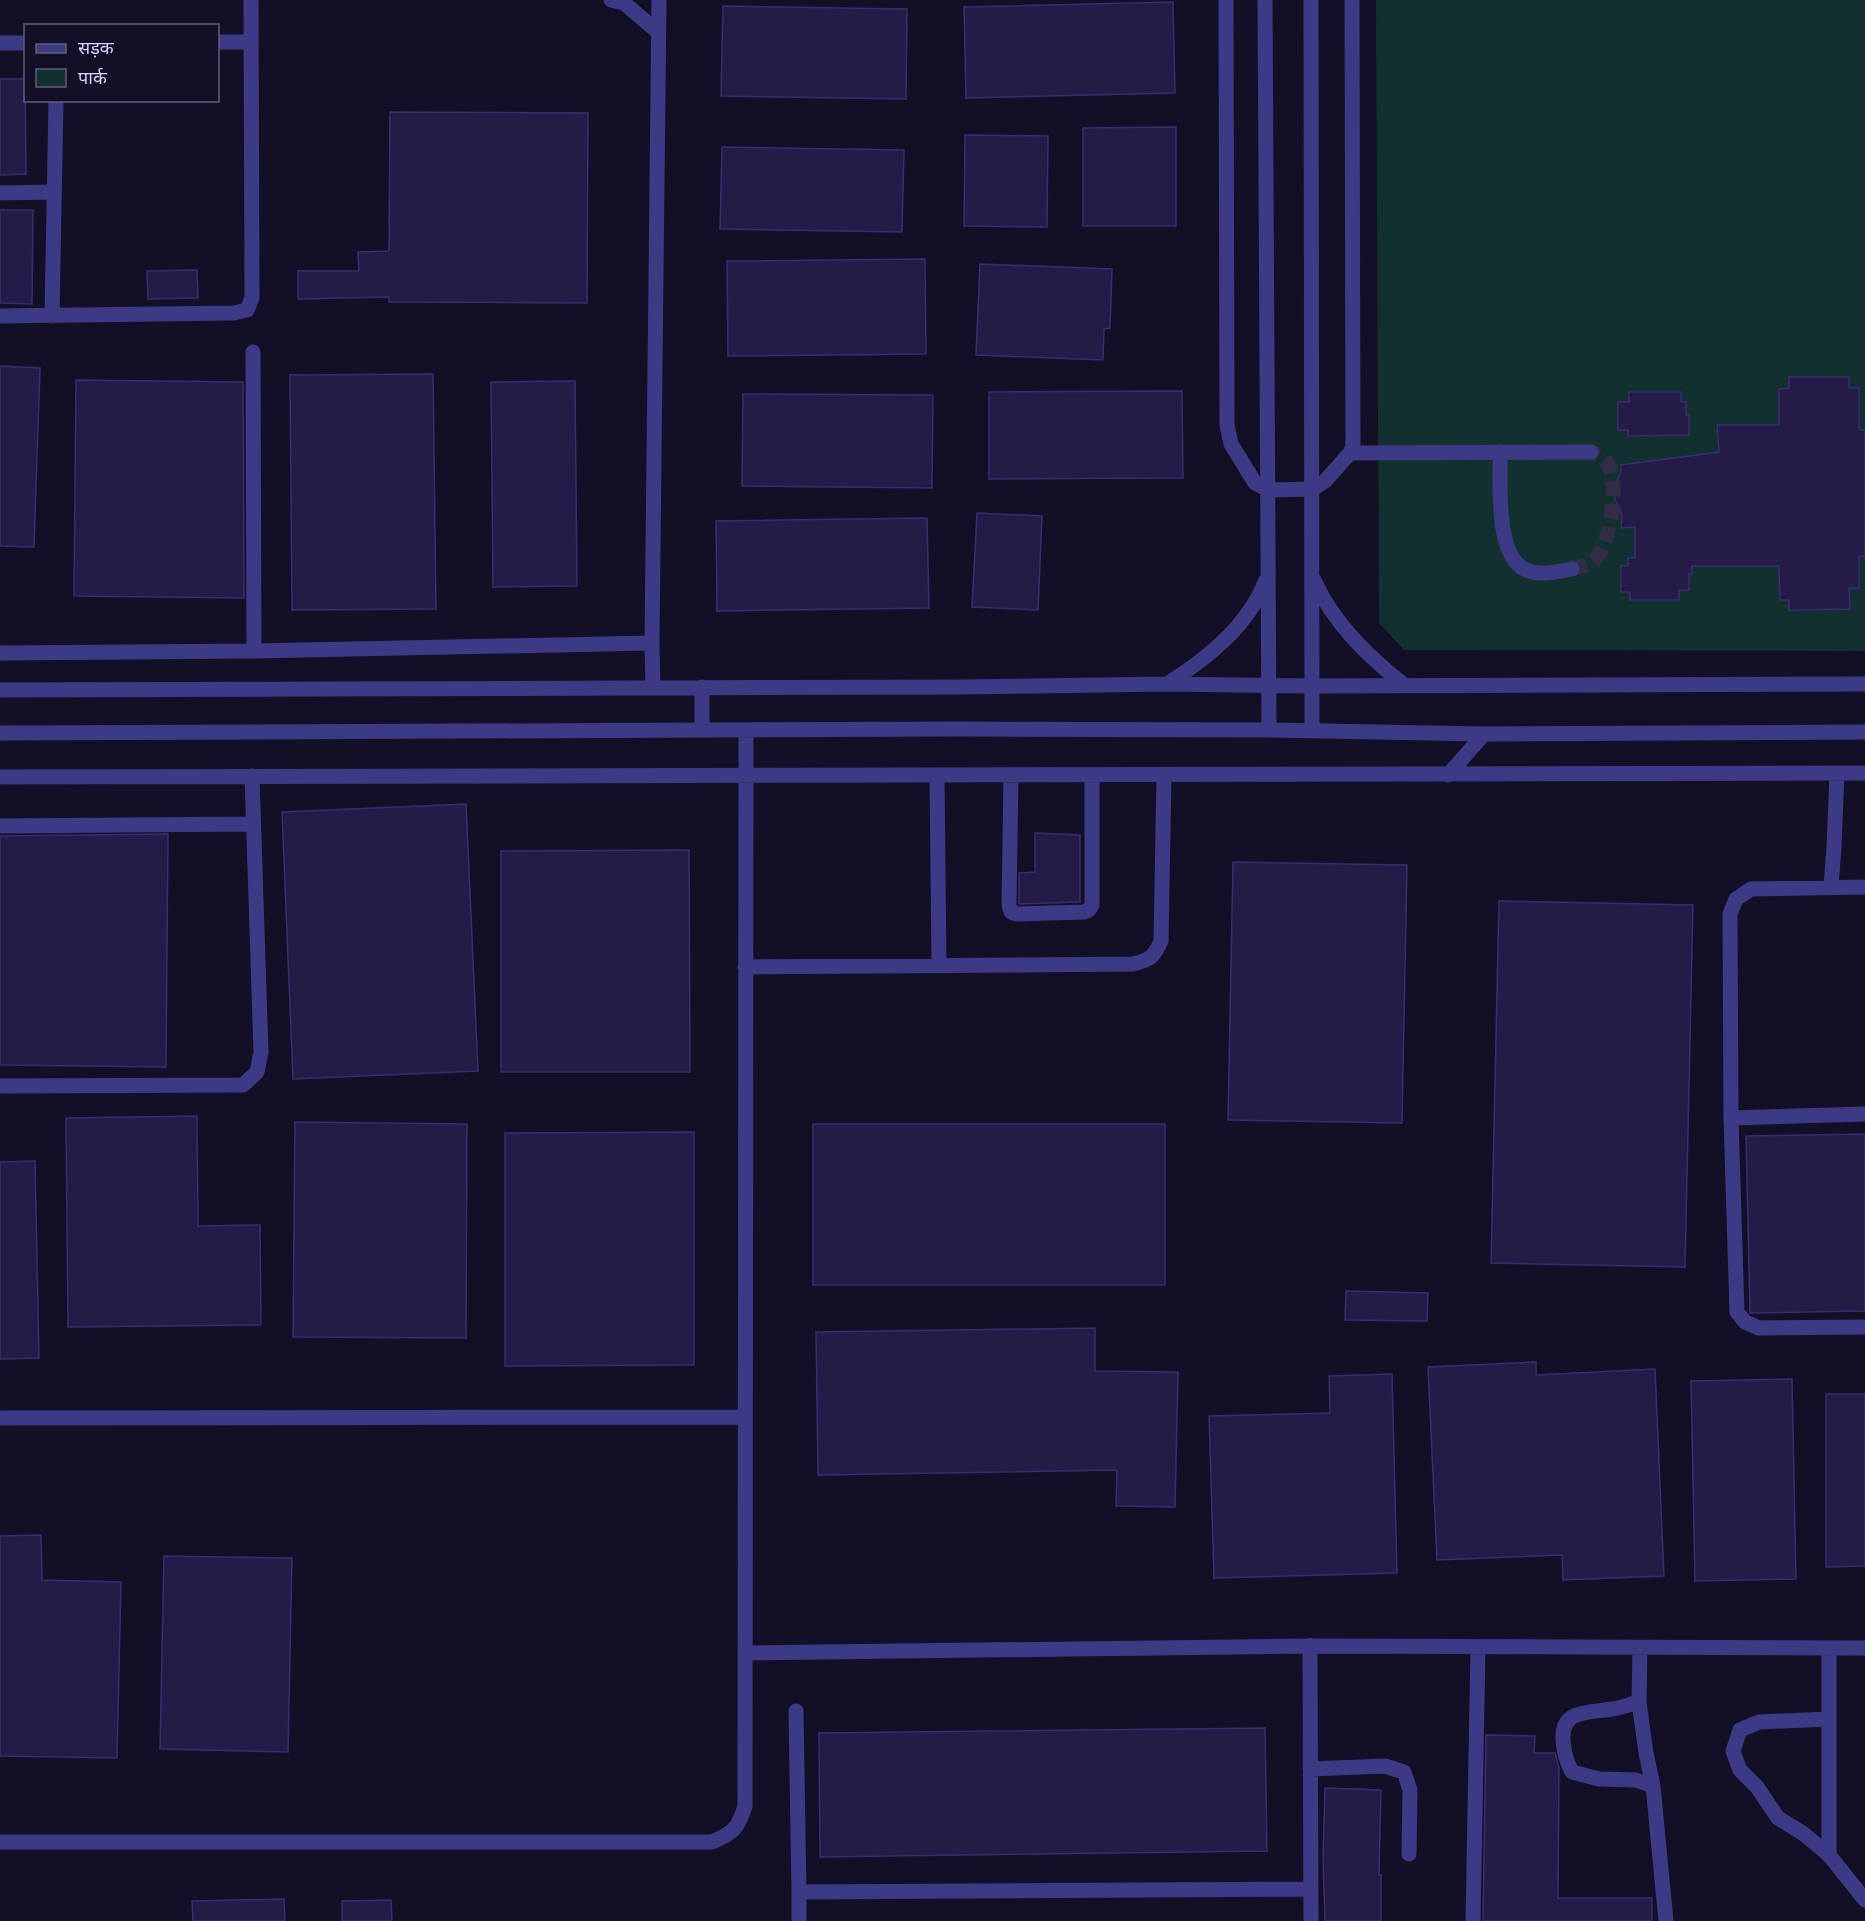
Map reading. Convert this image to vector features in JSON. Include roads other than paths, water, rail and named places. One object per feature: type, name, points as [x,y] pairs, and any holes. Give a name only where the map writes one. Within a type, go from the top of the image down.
[{"type":"street","points":[[0,316],[234,314],[247,310],[252,298],[250,0]]},
{"type":"street","points":[[611,0],[624,3],[658,32]]},
{"type":"street","points":[[653,688],[659,0]]},
{"type":"street","points":[[1226,0],[1227,425],[1231,444],[1255,483],[1268,490],[1313,489],[1325,481],[1350,453],[1354,438],[1352,0]]},
{"type":"street","points":[[1265,0],[1269,730]]},
{"type":"street","points":[[1311,0],[1312,731]]},
{"type":"street","points":[[219,42],[251,42]]},
{"type":"street","points":[[0,43],[24,43]]},
{"type":"street","points":[[52,316],[56,102]]},
{"type":"street","points":[[0,193],[54,192]]},
{"type":"street","points":[[253,352],[254,651]]},
{"type":"street","points":[[1500,452],[1502,525],[1506,543],[1513,558],[1524,569],[1538,573],[1572,569]]},
{"type":"street","points":[[1350,453],[1591,452]]},
{"type":"street","points":[[1167,684],[1208,657],[1240,624],[1257,601],[1269,574]]},
{"type":"street","points":[[1312,574],[1324,602],[1335,619],[1362,649],[1404,685]]},
{"type":"street","points":[[0,653],[652,644]]},
{"type":"street","points":[[0,690],[1167,684],[1311,686],[1865,684]]},
{"type":"street","points":[[702,687],[702,730]]},
{"type":"street","points":[[0,733],[702,730],[1269,730],[1484,734],[1865,732]]},
{"type":"street","points":[[0,1842],[712,1842],[728,1835],[740,1824],[745,1806],[746,730]]},
{"type":"street","points":[[1448,775],[1484,734]]},
{"type":"street","points":[[1831,886],[1837,773]]},
{"type":"street","points":[[0,777],[1865,773]]},
{"type":"street","points":[[937,775],[939,966]]},
{"type":"street","points":[[1011,775],[1009,905],[1011,912],[1016,914],[1084,912],[1092,905],[1092,775]]},
{"type":"street","points":[[745,967],[1133,964],[1149,960],[1157,951],[1161,941],[1164,775]]},
{"type":"street","points":[[0,1086],[243,1086],[257,1072],[261,1052],[252,776]]},
{"type":"street","points":[[0,826],[253,824]]},
{"type":"street","points":[[1865,887],[1751,889],[1736,899],[1730,914],[1731,1118],[1737,1312],[1745,1322],[1759,1328],[1865,1327]]},
{"type":"street","points":[[1731,1118],[1865,1114]]},
{"type":"street","points":[[0,1418],[745,1417]]},
{"type":"street","points":[[745,1653],[1310,1646],[1865,1648]]},
{"type":"street","points":[[1310,1646],[1311,1921]]},
{"type":"street","points":[[1473,1921],[1478,1647]]},
{"type":"street","points":[[1640,1648],[1640,1702],[1646,1753],[1653,1786],[1666,1921]]},
{"type":"street","points":[[1829,1649],[1829,1855]]},
{"type":"street","points":[[1640,1702],[1613,1709],[1580,1713],[1569,1719],[1562,1730],[1565,1761],[1572,1772],[1586,1777],[1636,1780],[1653,1786]]},
{"type":"street","points":[[796,1711],[799,1921]]},
{"type":"street","points":[[1829,1719],[1759,1722],[1740,1730],[1732,1751],[1740,1770],[1757,1787],[1778,1818],[1804,1834],[1829,1855],[1865,1900]]},
{"type":"street","points":[[1310,1769],[1385,1767],[1404,1772],[1410,1790],[1409,1854]]},
{"type":"street","points":[[799,1892],[1310,1889]]},
{"type":"tunnel","points":[[1572,569],[1588,564],[1597,557],[1607,537],[1610,523],[1613,493],[1609,467],[1604,459],[1591,452]]}]
